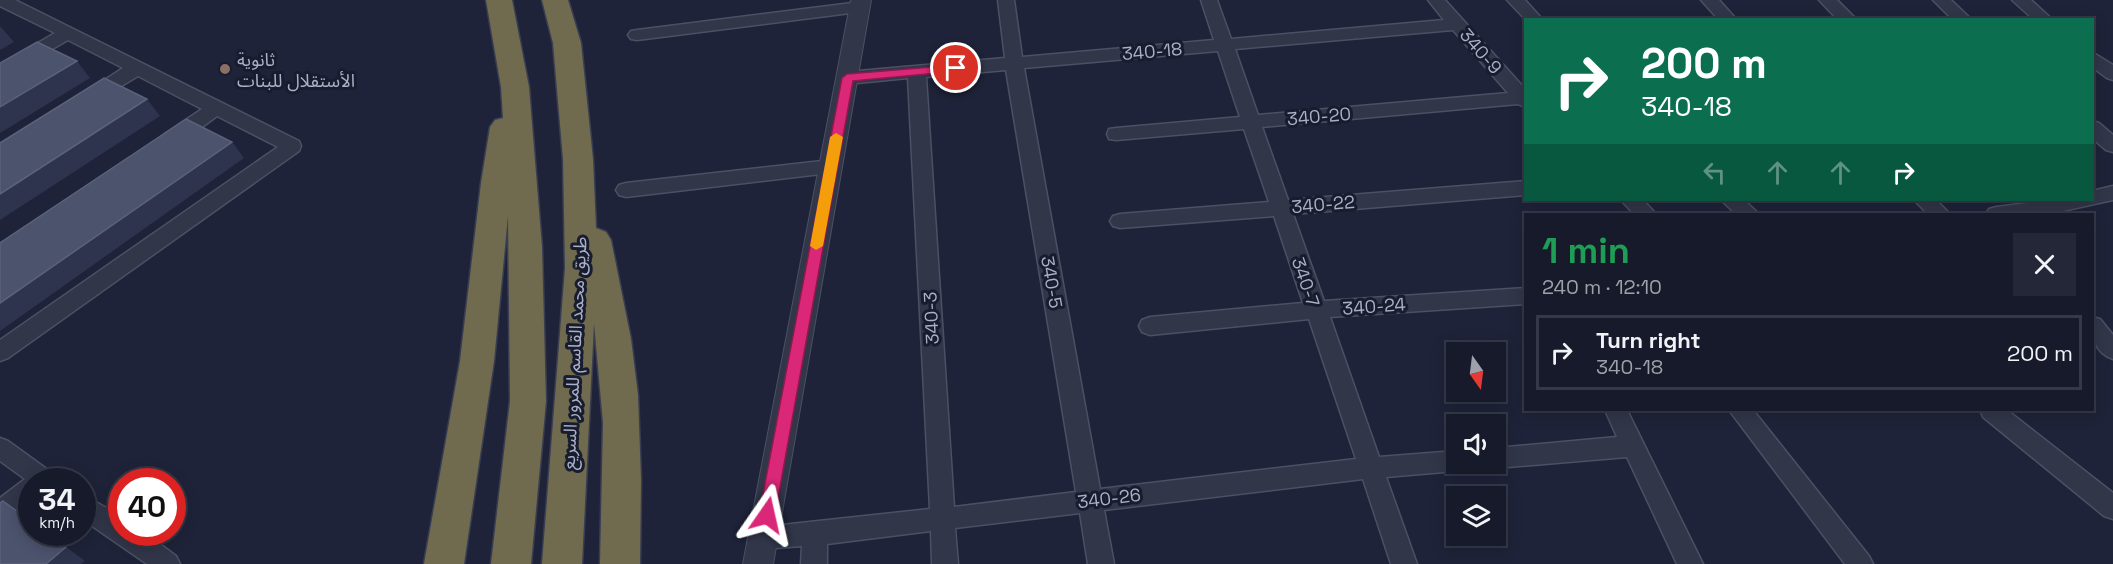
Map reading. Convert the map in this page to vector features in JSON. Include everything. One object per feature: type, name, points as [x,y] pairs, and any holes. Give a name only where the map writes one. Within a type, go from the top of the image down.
[{"type":"highway","points":[[499,0],[515,87],[526,247],[528,401],[511,564]]},
{"type":"highway","name":"طريق محمد القاسم للمرور السريع","points":[[555,0],[567,43],[578,159],[581,268],[562,564]]},
{"type":"highway","points":[[444,564],[477,362],[501,149],[515,87]]},
{"type":"highway","points":[[578,159],[614,339],[621,435],[621,546]]},
{"type":"street","points":[[0,352],[292,146],[2,0]]},
{"type":"street","name":"340-5","points":[[1006,0],[1014,63],[1101,564]]},
{"type":"street","name":"340-7","points":[[1209,0],[1404,564]]},
{"type":"street","name":"340-9","points":[[1436,0],[1524,100]]},
{"type":"street","points":[[1515,0],[1533,18]]},
{"type":"street","points":[[1709,0],[1727,18]]},
{"type":"street","points":[[1827,0],[1847,18]]},
{"type":"street","points":[[1941,0],[1962,18]]},
{"type":"street","points":[[2020,0],[2042,18]]},
{"type":"street","points":[[637,35],[860,3],[758,564]]},
{"type":"street","name":"340-18","points":[[847,78],[1458,24]]},
{"type":"street","points":[[0,73],[68,33]]},
{"type":"street","points":[[2094,60],[2113,74]]},
{"type":"street","points":[[78,105],[137,68]]},
{"type":"street","name":"340-3","points":[[917,72],[945,564]]},
{"type":"street","name":"340-20","points":[[1116,134],[1524,100]]},
{"type":"street","points":[[157,149],[216,108]]},
{"type":"street","points":[[2094,129],[2113,144]]},
{"type":"street","points":[[626,190],[831,167]]},
{"type":"street","name":"340-22","points":[[1120,220],[1524,188]]},
{"type":"street","points":[[2094,198],[2113,193]]},
{"type":"street","points":[[1631,201],[1645,213]]},
{"type":"street","points":[[1732,201],[1748,213]]},
{"type":"street","points":[[1925,201],[1939,213]]},
{"type":"street","points":[[2002,213],[2076,201]]},
{"type":"street","name":"340-24","points":[[1150,326],[1316,310],[1524,296]]},
{"type":"street","points":[[2094,327],[2113,350]]},
{"type":"street","points":[[1616,411],[1690,564]]},
{"type":"street","points":[[1741,411],[1860,564]]},
{"type":"street","points":[[1992,411],[2113,508]]},
{"type":"street","points":[[1506,457],[1634,446]]},
{"type":"street","points":[[0,448],[24,468]]},
{"type":"street","name":"340-26","points":[[763,538],[815,534],[1370,468],[1446,462]]},
{"type":"street","points":[[0,512],[18,498]]},
{"type":"street","points":[[814,564],[815,534]]},
{"type":"street","points":[[138,546],[154,560]]},
{"type":"building","points":[[37,42],[77,61],[0,107],[0,63]]},
{"type":"building","points":[[104,78],[147,99],[0,194],[0,143]]},
{"type":"building","points":[[186,119],[232,142],[0,303],[0,243]]},
{"type":"building","points":[[3,501],[18,512],[18,546],[66,547],[46,564],[0,564],[0,503]]},
{"type":"slow traffic","points":[[816,246],[836,137]]},
{"type":"place","name":"ثانوية الأستقلال للبنات","points":[[225,69]]},
{"type":"route","points":[[767,515],[847,78],[956,68]]}]
